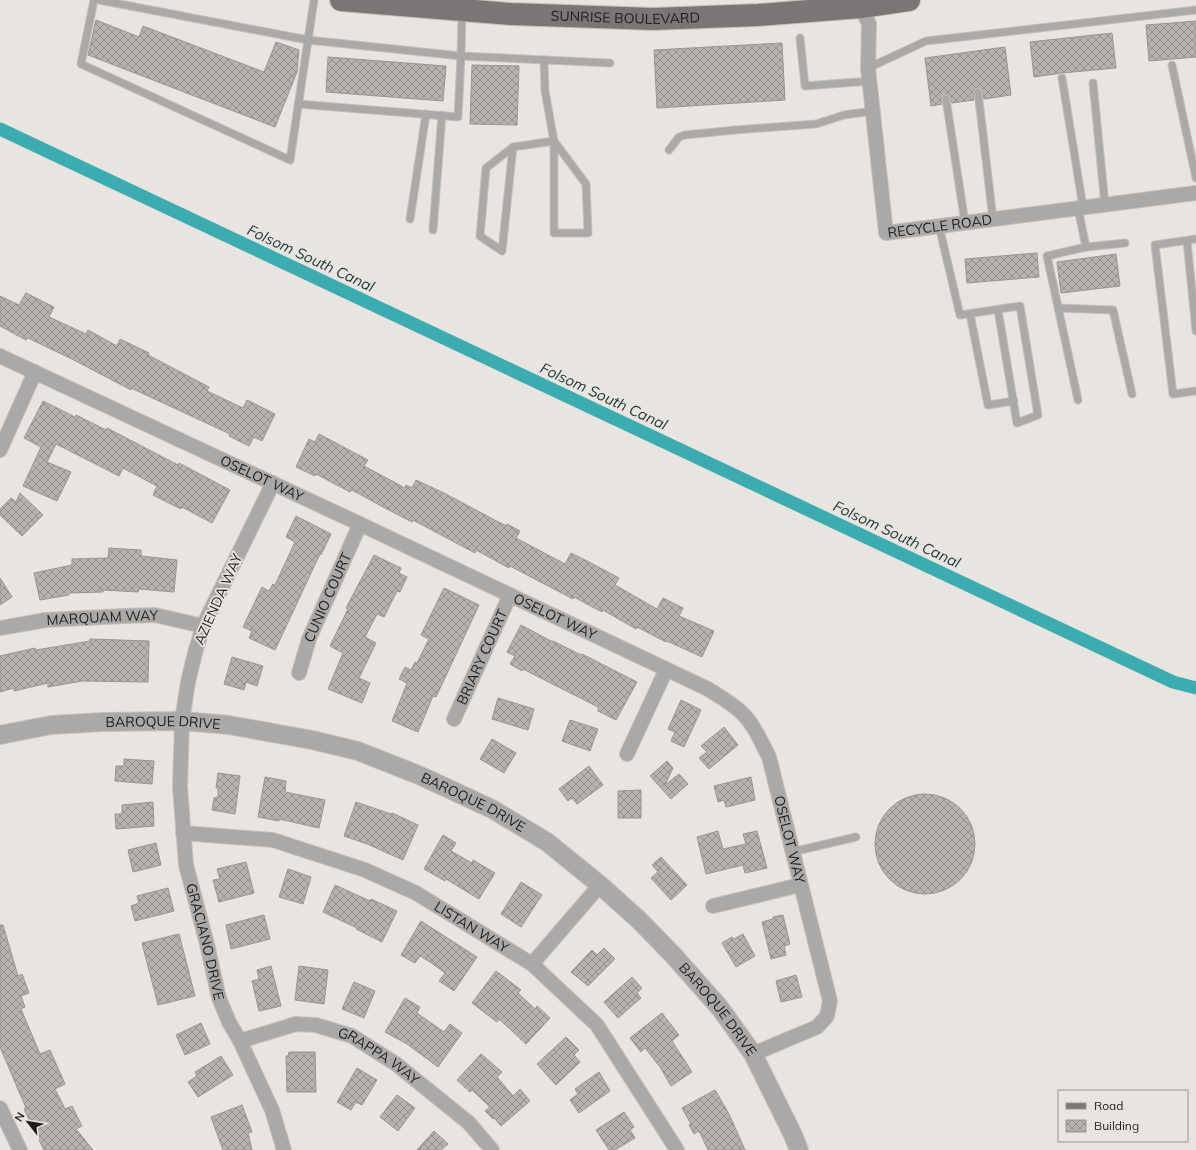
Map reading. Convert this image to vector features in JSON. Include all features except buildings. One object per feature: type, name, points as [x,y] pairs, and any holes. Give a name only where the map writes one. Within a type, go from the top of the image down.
[{"type":"main road","name":"SUNRISE BOULEVARD","points":[[341,0],[511,14],[653,19],[758,15],[865,3],[909,0]]},
{"type":"main road","points":[[706,17],[714,9],[723,4],[777,0]]},
{"type":"street","name":"RECYCLE ROAD","points":[[865,3],[869,24],[869,75],[886,233],[1196,193]]},
{"type":"street","name":"OSELOT WAY","points":[[0,356],[273,483],[708,689],[725,699],[742,713],[756,731],[768,757],[830,1001],[827,1016],[817,1027],[753,1054]]},
{"type":"street","points":[[0,450],[35,372]]},
{"type":"street","name":"AZIENDA WAY","points":[[182,721],[193,660],[203,626],[273,483]]},
{"type":"street","name":"CUNIO COURT","points":[[299,673],[309,639],[360,524]]},
{"type":"street","name":"BRIARY COURT","points":[[454,719],[510,595]]},
{"type":"street","name":"MARQUAM WAY","points":[[0,628],[46,620],[140,615],[155,615],[203,626]]},
{"type":"street","points":[[627,754],[666,670]]},
{"type":"street","name":"BAROQUE DRIVE","points":[[0,735],[50,725],[103,722],[182,721],[229,725],[312,740],[358,751],[421,776],[492,809],[547,842],[600,884],[639,920],[674,956],[720,1008],[753,1054],[793,1134],[799,1150]]},
{"type":"street","name":"GRACIANO DRIVE","points":[[182,721],[180,787],[186,865],[207,944],[219,998],[229,1022],[240,1041],[272,1110],[284,1150]]},
{"type":"street","name":"LISTAN WAY","points":[[183,833],[273,840],[365,870],[416,893],[532,964],[596,1025],[677,1150]]},
{"type":"street","points":[[532,964],[600,884]]},
{"type":"street","points":[[713,906],[800,885]]},
{"type":"street","name":"GRAPPA WAY","points":[[240,1041],[296,1024],[316,1025],[352,1036],[396,1064],[463,1118],[492,1150]]},
{"type":"street","points":[[0,1108],[20,1150]]},
{"type":"lane","points":[[94,0],[81,64],[290,160],[314,0]]},
{"type":"lane","points":[[99,0],[308,40],[461,56],[610,63]]},
{"type":"lane","points":[[298,104],[458,116],[462,10]]},
{"type":"lane","points":[[800,38],[805,86],[869,75],[926,41],[1196,10]]},
{"type":"lane","points":[[544,60],[545,91],[554,141],[554,233],[588,233],[586,184],[554,141]]},
{"type":"lane","points":[[1172,65],[1196,178]]},
{"type":"lane","points":[[1062,78],[1086,247]]},
{"type":"lane","points":[[1093,83],[1105,204]]},
{"type":"lane","points":[[978,92],[993,219]]},
{"type":"lane","points":[[946,99],[965,223]]},
{"type":"lane","points":[[670,150],[679,137],[685,135],[816,124],[844,115],[873,111]]},
{"type":"lane","points":[[410,219],[426,114]]},
{"type":"lane","points":[[434,230],[442,115]]},
{"type":"lane","points":[[513,147],[502,251],[480,236],[486,168],[513,147],[554,141]]},
{"type":"lane","points":[[939,226],[960,315],[1020,306],[1038,415],[1017,423],[998,310]]},
{"type":"lane","points":[[1196,239],[1155,245],[1173,394],[1196,392]]},
{"type":"lane","points":[[1187,241],[1196,331]]},
{"type":"lane","points":[[1078,400],[1047,256],[1086,247],[1125,243]]},
{"type":"lane","points":[[1058,308],[1113,310],[1132,394]]},
{"type":"lane","points":[[970,314],[988,405],[1014,401]]},
{"type":"lane","points":[[792,852],[856,836]]},
{"type":"waterway","name":"Folsom South Canal","points":[[0,129],[1173,682],[1196,688]]}]
